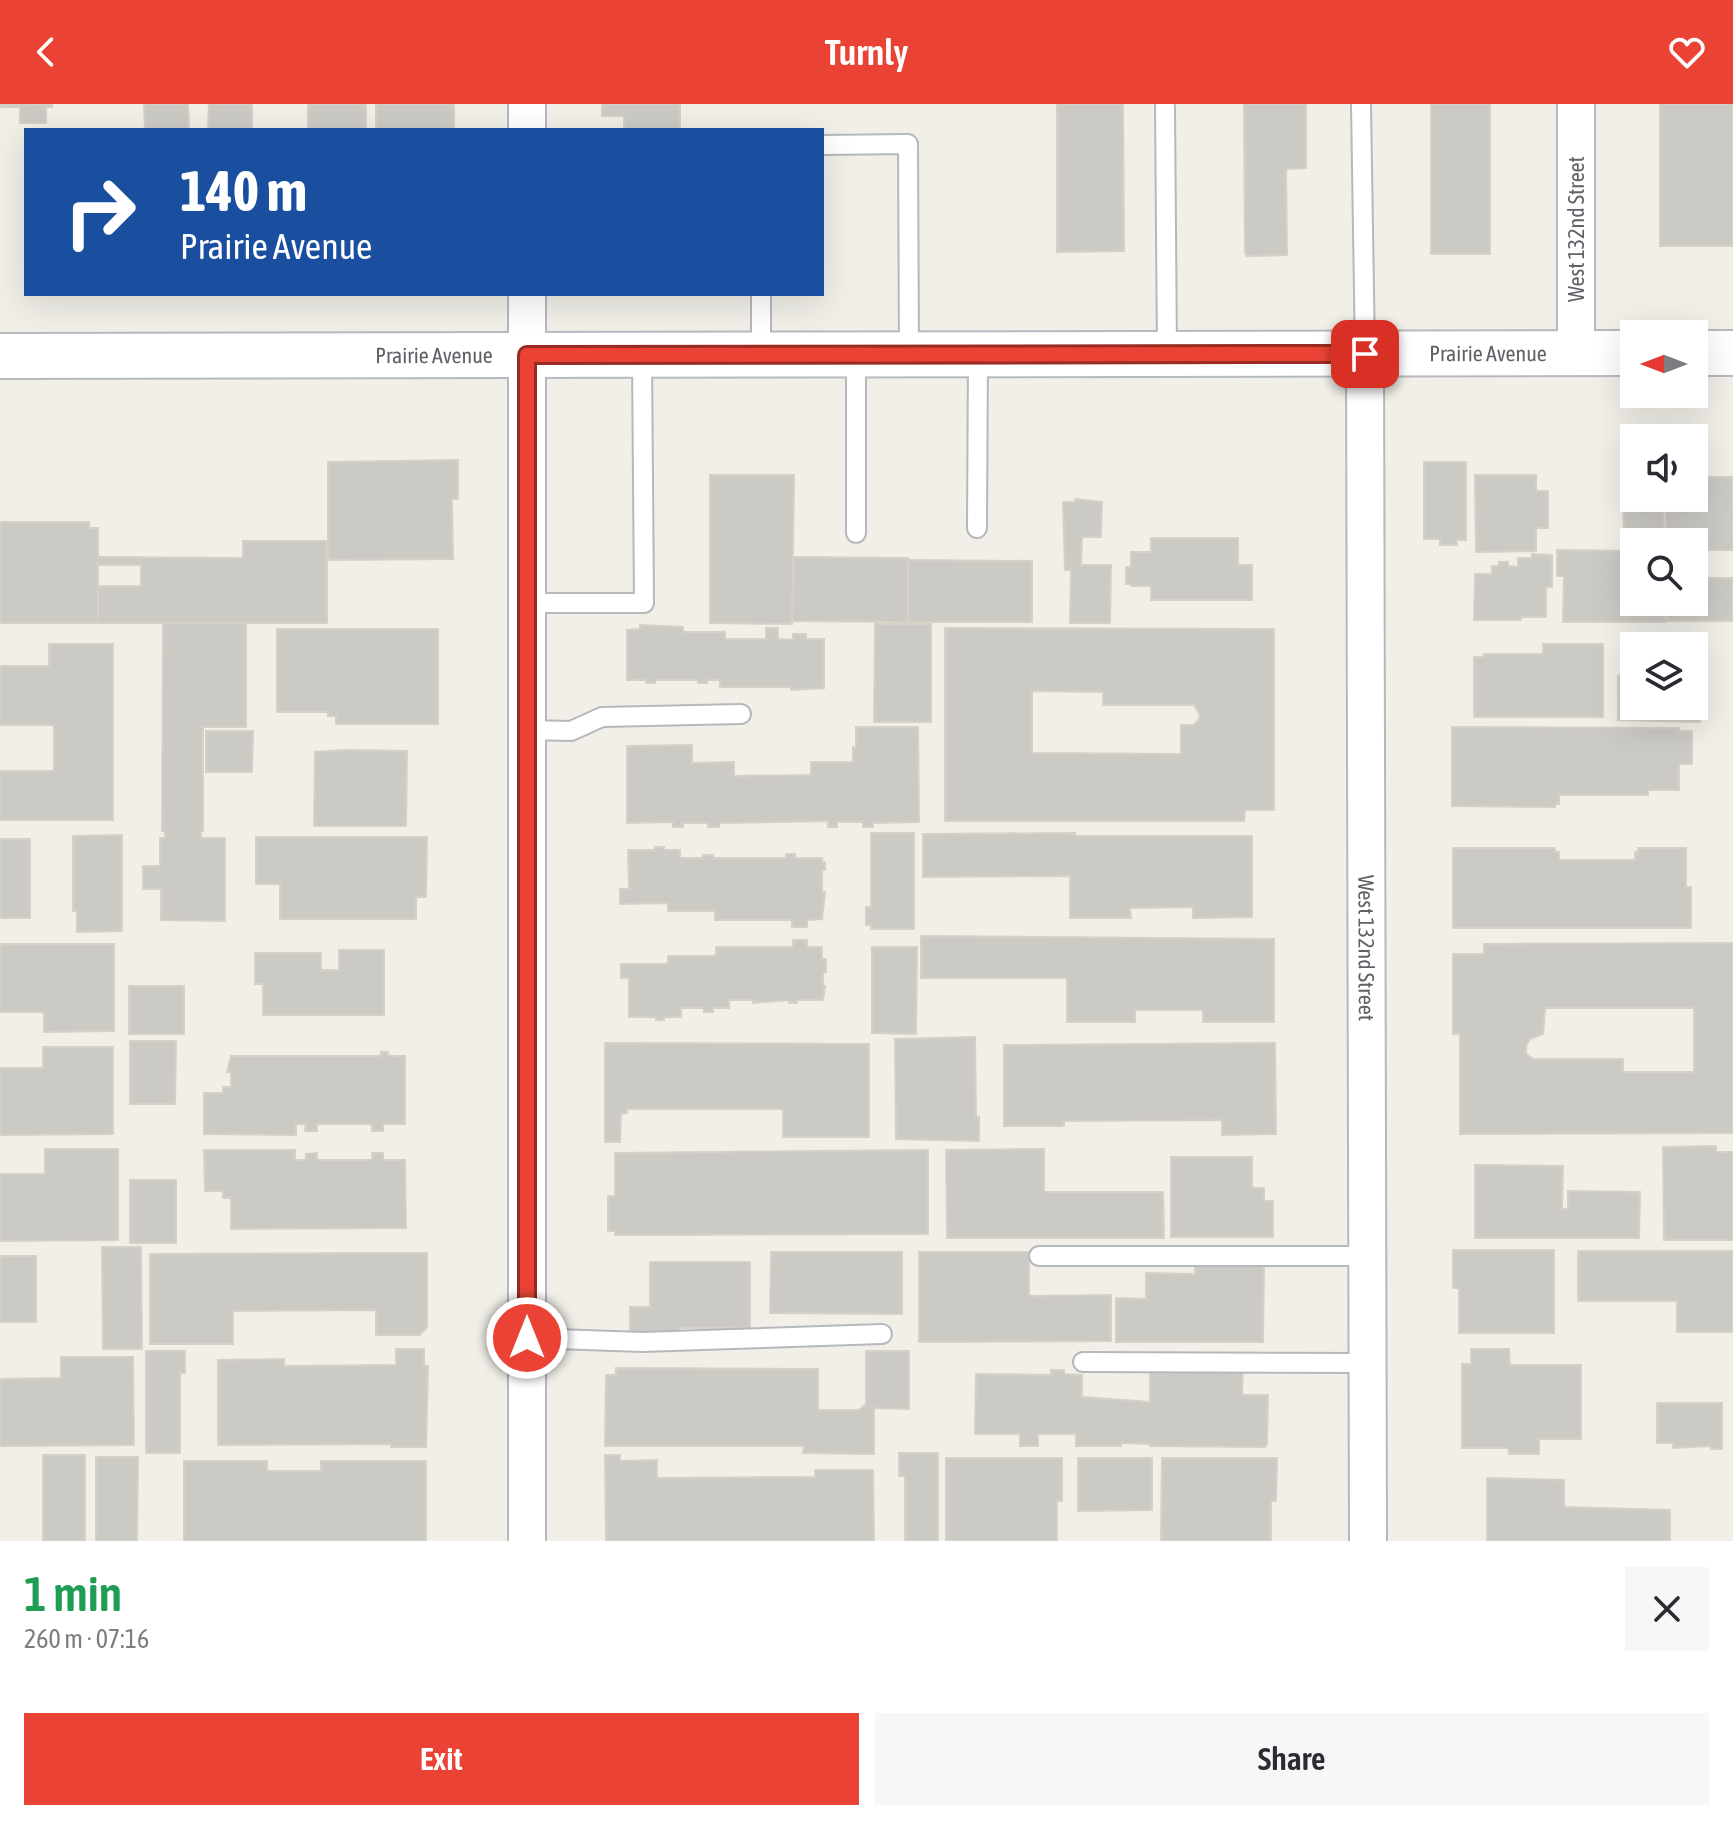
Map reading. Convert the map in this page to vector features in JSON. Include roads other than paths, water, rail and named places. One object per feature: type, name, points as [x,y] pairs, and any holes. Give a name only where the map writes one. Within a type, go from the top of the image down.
[{"type":"main road","name":"Prairie Avenue","points":[[0,356],[1620,353]]},
{"type":"main road","points":[[1708,353],[1733,353]]},
{"type":"street","points":[[527,104],[527,128]]},
{"type":"street","name":"West 132nd Street","points":[[1576,104],[1576,354]]},
{"type":"street","points":[[527,296],[527,1541]]},
{"type":"street","name":"West 132nd Street","points":[[1365,354],[1368,1541]]},
{"type":"lane","points":[[1361,104],[1365,354]]},
{"type":"lane","points":[[1165,107],[1167,354]]},
{"type":"lane","points":[[824,145],[908,144],[909,354]]},
{"type":"lane","points":[[761,296],[761,354]]},
{"type":"lane","points":[[527,603],[644,603],[642,354]]},
{"type":"lane","points":[[856,354],[856,533]]},
{"type":"lane","points":[[977,528],[978,354]]},
{"type":"lane","points":[[527,730],[571,731],[602,717],[741,714]]},
{"type":"lane","points":[[1039,1256],[1368,1256]]},
{"type":"lane","points":[[527,1338],[642,1342],[882,1334]]},
{"type":"lane","points":[[1083,1362],[1368,1363]]}]
